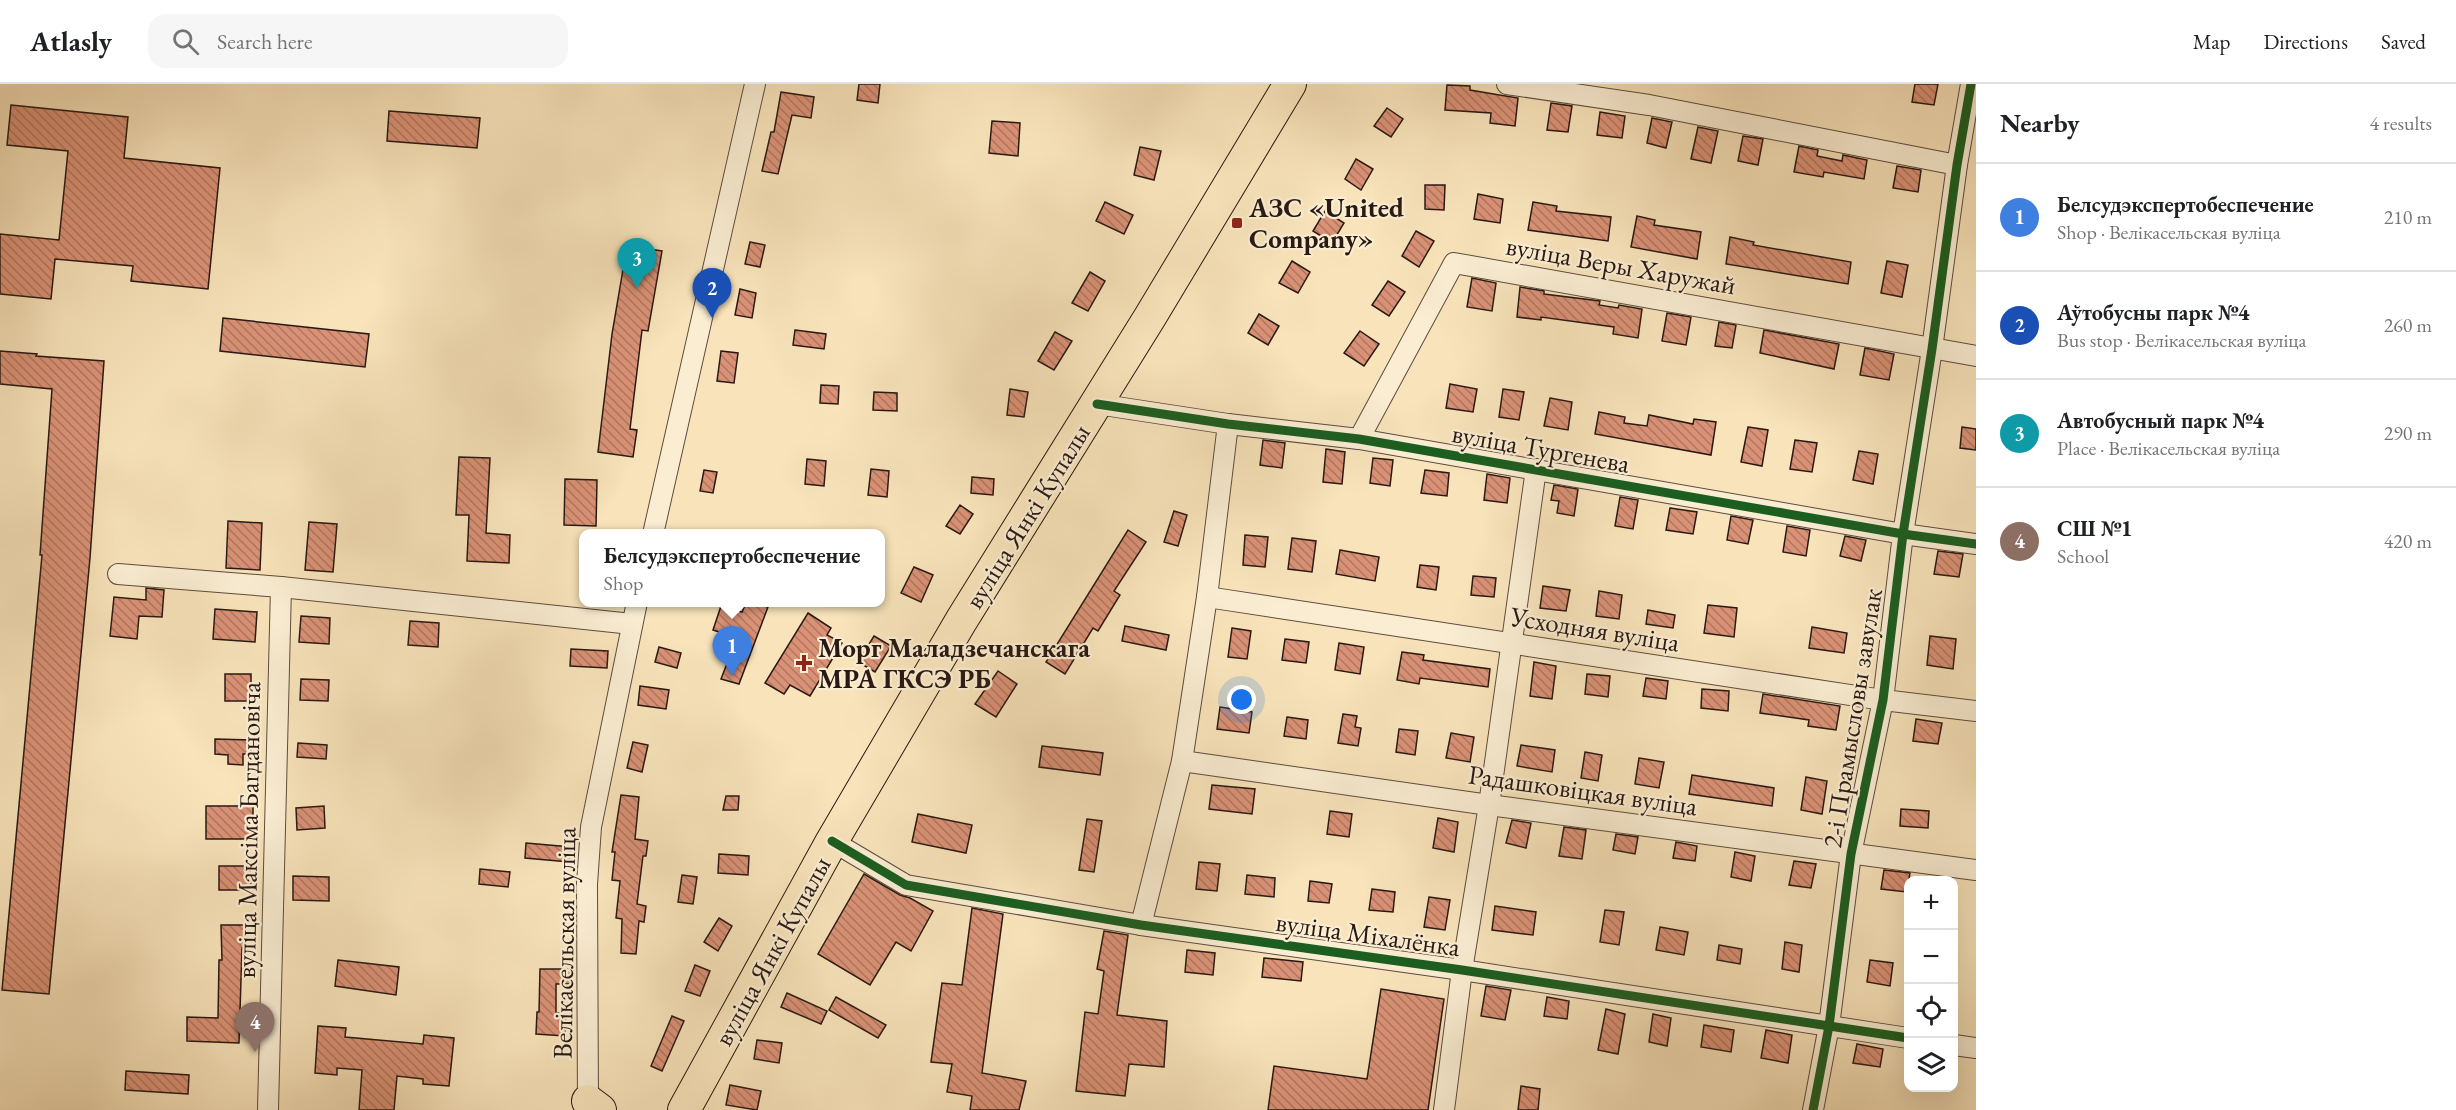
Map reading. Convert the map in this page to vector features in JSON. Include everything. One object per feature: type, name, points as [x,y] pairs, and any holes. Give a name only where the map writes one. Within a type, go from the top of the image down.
[{"type":"main road","name":"вуліца Янкі Купалы","points":[[684,1110],[832,841],[961,621],[1097,404],[1290,84]]},
{"type":"street","points":[[654,529],[677,437],[755,84]]},
{"type":"street","points":[[1507,84],[1649,105],[1956,165]]},
{"type":"street","name":"2-і Прамысловы завулак","points":[[1813,1110],[1829,1026],[1851,854],[1883,700],[1903,534],[1932,349],[1956,165],[1971,84]]},
{"type":"street","name":"вуліца Веры Харужай","points":[[1359,439],[1454,262],[1976,356]]},
{"type":"street","name":"вуліца Тургенева","points":[[1097,404],[1228,424],[1359,439],[1903,534],[1976,544]]},
{"type":"street","points":[[1141,926],[1182,761],[1207,597],[1228,424]]},
{"type":"street","points":[[1444,1110],[1462,970],[1489,805],[1536,469]]},
{"type":"street","points":[[118,574],[281,587],[632,624]]},
{"type":"street","name":"вуліца Максіма Багдановіча","points":[[268,1110],[281,587]]},
{"type":"street","name":"Усходняя вуліца","points":[[1207,597],[1883,700],[1976,711]]},
{"type":"street","name":"Велікасельская вуліца","points":[[592,1107],[587,884],[591,827],[636,607]]},
{"type":"street","name":"Радашковіцкая вуліца","points":[[1182,761],[1489,805],[1976,870]]},
{"type":"street","name":"вуліца Міхалёнка","points":[[832,841],[906,885],[1141,926],[1462,970],[1904,1037]]},
{"type":"street","points":[[1958,1046],[1976,1048]]},
{"type":"building","points":[[859,84],[880,84],[878,103],[857,100]]},
{"type":"building","points":[[1915,84],[1938,84],[1934,105],[1912,102]]},
{"type":"building","points":[[1447,85],[1470,86],[1470,90],[1518,98],[1515,126],[1490,123],[1491,113],[1445,110]]},
{"type":"building","points":[[781,92],[814,97],[811,118],[792,115],[778,174],[762,171],[771,132],[774,132]]},
{"type":"building","points":[[1551,103],[1572,106],[1568,132],[1547,130]]},
{"type":"building","points":[[11,105],[128,117],[124,158],[220,168],[208,289],[131,281],[133,266],[55,259],[51,299],[0,294],[0,234],[59,240],[68,151],[7,145]]},
{"type":"building","points":[[1387,108],[1403,119],[1391,137],[1374,126]]},
{"type":"building","points":[[389,111],[480,118],[477,148],[387,141]]},
{"type":"building","points":[[1600,112],[1625,116],[1622,138],[1597,135]]},
{"type":"building","points":[[1652,118],[1672,122],[1666,148],[1647,143]]},
{"type":"building","points":[[992,121],[1020,123],[1018,156],[989,153]]},
{"type":"building","points":[[1698,127],[1718,131],[1711,163],[1691,159]]},
{"type":"building","points":[[1743,136],[1763,139],[1758,165],[1738,161]]},
{"type":"building","points":[[1799,146],[1818,150],[1817,156],[1842,161],[1843,155],[1867,160],[1864,179],[1824,172],[1823,177],[1794,172]]},
{"type":"building","points":[[1140,147],[1161,151],[1154,180],[1134,175]]},
{"type":"building","points":[[1356,159],[1373,169],[1361,190],[1345,179]]},
{"type":"building","points":[[1897,166],[1921,170],[1918,192],[1893,188]]},
{"type":"building","points":[[1425,185],[1445,185],[1444,210],[1425,209]]},
{"type":"building","points":[[1478,194],[1503,199],[1500,223],[1474,219]]},
{"type":"building","points":[[1105,202],[1133,215],[1124,234],[1096,221]]},
{"type":"building","points":[[1533,202],[1557,206],[1556,211],[1611,217],[1608,241],[1528,230]]},
{"type":"building","points":[[1325,211],[1344,223],[1332,243],[1313,231]]},
{"type":"building","points":[[1637,216],[1655,220],[1654,225],[1701,232],[1697,259],[1631,247]]},
{"type":"building","points":[[1416,231],[1434,241],[1419,267],[1402,256]]},
{"type":"building","points":[[1730,237],[1754,242],[1753,245],[1851,262],[1848,284],[1726,264]]},
{"type":"building","points":[[750,242],[765,245],[760,267],[745,264]]},
{"type":"building","points":[[627,246],[662,251],[648,331],[642,330],[630,429],[637,430],[633,457],[598,452],[612,334]]},
{"type":"building","points":[[1292,261],[1310,272],[1298,293],[1279,283]]},
{"type":"building","points":[[1887,261],[1908,265],[1902,297],[1881,293]]},
{"type":"building","points":[[1090,272],[1105,281],[1088,311],[1072,303]]},
{"type":"building","points":[[1472,278],[1496,283],[1492,311],[1467,307]]},
{"type":"building","points":[[1388,281],[1405,292],[1389,316],[1372,305]]},
{"type":"building","points":[[1520,287],[1544,291],[1544,294],[1600,301],[1599,305],[1618,308],[1619,305],[1642,309],[1638,338],[1613,334],[1614,327],[1541,317],[1541,320],[1517,317]]},
{"type":"building","points":[[740,289],[756,293],[752,318],[735,315]]},
{"type":"building","points":[[1667,313],[1691,317],[1686,345],[1662,341]]},
{"type":"building","points":[[1259,314],[1279,326],[1268,345],[1248,333]]},
{"type":"building","points":[[223,318],[369,334],[365,367],[220,351]]},
{"type":"building","points":[[1719,322],[1736,325],[1732,348],[1715,346]]},
{"type":"building","points":[[795,330],[826,334],[824,349],[793,345]]},
{"type":"building","points":[[1764,330],[1839,344],[1834,369],[1760,353]]},
{"type":"building","points":[[1360,331],[1379,344],[1364,366],[1344,353]]},
{"type":"building","points":[[1055,332],[1072,341],[1054,370],[1038,361]]},
{"type":"building","points":[[1865,348],[1894,354],[1889,380],[1860,375]]},
{"type":"building","points":[[0,351],[104,361],[90,558],[49,994],[2,990],[42,555],[40,555],[52,389],[0,384]]},
{"type":"building","points":[[721,351],[738,353],[734,383],[717,381]]},
{"type":"building","points":[[1450,384],[1477,389],[1473,412],[1446,408]]},
{"type":"building","points":[[821,385],[839,386],[838,404],[820,403]]},
{"type":"building","points":[[1010,389],[1028,392],[1024,417],[1007,415]]},
{"type":"building","points":[[1503,389],[1524,392],[1519,420],[1499,417]]},
{"type":"building","points":[[874,392],[897,393],[897,411],[873,410]]},
{"type":"building","points":[[1550,398],[1572,402],[1568,430],[1544,426]]},
{"type":"building","points":[[1599,412],[1625,417],[1624,423],[1647,426],[1649,415],[1693,424],[1694,419],[1716,422],[1711,455],[1595,434]]},
{"type":"building","points":[[1748,427],[1768,430],[1762,466],[1741,462]]},
{"type":"building","points":[[1962,427],[1976,429],[1976,450],[1960,448]]},
{"type":"building","points":[[1263,440],[1285,443],[1282,468],[1260,465]]},
{"type":"building","points":[[1795,440],[1817,443],[1812,472],[1790,469]]},
{"type":"building","points":[[1326,449],[1345,452],[1342,484],[1323,482]]},
{"type":"building","points":[[1859,451],[1878,454],[1873,484],[1853,480]]},
{"type":"building","points":[[459,457],[490,458],[486,533],[510,535],[509,563],[467,561],[469,515],[456,515]]},
{"type":"building","points":[[1373,458],[1393,460],[1390,486],[1370,483]]},
{"type":"building","points":[[807,459],[826,461],[824,486],[805,484]]},
{"type":"building","points":[[871,469],[889,471],[887,497],[868,495]]},
{"type":"building","points":[[704,470],[717,472],[713,493],[700,491]]},
{"type":"building","points":[[1425,470],[1449,473],[1447,496],[1421,493]]},
{"type":"building","points":[[1487,474],[1510,478],[1507,503],[1484,500]]},
{"type":"building","points":[[972,477],[994,479],[993,495],[971,493]]},
{"type":"building","points":[[565,479],[597,480],[596,526],[564,525]]},
{"type":"building","points":[[1554,485],[1578,489],[1574,516],[1557,513],[1559,501],[1551,500]]},
{"type":"building","points":[[1620,497],[1638,500],[1633,529],[1615,526]]},
{"type":"building","points":[[960,505],[973,514],[960,534],[946,526]]},
{"type":"building","points":[[1670,508],[1697,512],[1693,534],[1666,530]]},
{"type":"building","points":[[1174,511],[1187,515],[1178,546],[1164,542]]},
{"type":"building","points":[[1731,516],[1753,520],[1748,544],[1727,540]]},
{"type":"building","points":[[228,521],[262,523],[260,570],[226,568]]},
{"type":"building","points":[[309,522],[337,524],[333,572],[305,570]]},
{"type":"building","points":[[1787,526],[1810,530],[1806,556],[1783,552]]},
{"type":"building","points":[[1128,530],[1146,542],[1114,591],[1120,595],[1098,631],[1093,628],[1065,674],[1046,662]]},
{"type":"building","points":[[1245,535],[1268,537],[1265,567],[1243,565]]},
{"type":"building","points":[[1845,536],[1866,540],[1861,561],[1840,556]]},
{"type":"building","points":[[1292,538],[1316,541],[1312,572],[1288,569]]},
{"type":"building","points":[[1340,550],[1379,557],[1375,581],[1336,574]]},
{"type":"building","points":[[1938,551],[1963,554],[1959,577],[1934,574]]},
{"type":"building","points":[[1420,565],[1439,567],[1436,590],[1417,587]]},
{"type":"building","points":[[914,567],[933,575],[921,602],[901,593]]},
{"type":"building","points":[[1473,576],[1496,578],[1494,597],[1471,595]]},
{"type":"building","points":[[1543,586],[1570,590],[1566,611],[1540,608]]},
{"type":"building","points":[[146,588],[164,590],[162,617],[139,616],[137,639],[110,636],[114,597],[146,600]]},
{"type":"building","points":[[1599,591],[1622,595],[1619,619],[1596,616]]},
{"type":"building","points":[[1708,605],[1737,608],[1734,637],[1704,633]]},
{"type":"building","points":[[721,607],[742,612],[744,607],[768,607],[739,684],[721,679],[737,638],[713,630]]},
{"type":"building","points":[[215,609],[257,612],[255,642],[213,639]]},
{"type":"building","points":[[1648,610],[1675,615],[1673,628],[1646,624]]},
{"type":"building","name":"Морг Маладзечанскага МРА ГКСЭ РБ","points":[[808,613],[831,628],[827,635],[842,643],[810,696],[790,685],[784,694],[765,683]]},
{"type":"building","points":[[301,616],[330,618],[329,644],[299,642]]},
{"type":"building","points":[[410,621],[439,623],[438,647],[408,645]]},
{"type":"building","points":[[1125,626],[1169,635],[1166,650],[1122,641]]},
{"type":"building","points":[[1812,627],[1847,633],[1844,653],[1809,648]]},
{"type":"building","points":[[1232,628],[1251,631],[1247,659],[1228,657]]},
{"type":"building","points":[[874,636],[891,646],[875,672],[858,662]]},
{"type":"building","points":[[1930,636],[1956,639],[1953,669],[1927,665]]},
{"type":"building","points":[[1285,639],[1309,642],[1306,663],[1282,660]]},
{"type":"building","points":[[1339,643],[1364,647],[1360,674],[1335,670]]},
{"type":"building","points":[[659,647],[681,653],[677,668],[655,662]]},
{"type":"building","points":[[571,649],[608,651],[607,668],[570,666]]},
{"type":"building","points":[[1402,652],[1424,655],[1423,660],[1490,669],[1488,687],[1420,678],[1419,684],[1397,680]]},
{"type":"building","points":[[1534,662],[1556,666],[1552,699],[1530,696]]},
{"type":"building","points":[[998,671],[1017,684],[996,717],[975,704]]},
{"type":"building","points":[[225,674],[251,674],[251,701],[225,701]]},
{"type":"building","points":[[1587,674],[1610,676],[1608,697],[1585,694]]},
{"type":"building","points":[[1646,678],[1668,681],[1666,699],[1643,696]]},
{"type":"building","points":[[301,679],[329,680],[328,701],[300,700]]},
{"type":"building","points":[[640,686],[669,690],[666,709],[638,705]]},
{"type":"building","points":[[1702,689],[1729,691],[1728,711],[1701,708]]},
{"type":"building","points":[[1763,694],[1840,706],[1836,730],[1808,726],[1809,720],[1760,713]]},
{"type":"building","points":[[1220,707],[1252,712],[1249,733],[1217,729]]},
{"type":"building","points":[[1343,714],[1357,716],[1355,727],[1361,728],[1358,746],[1338,743]]},
{"type":"building","points":[[1287,717],[1308,720],[1306,739],[1284,736]]},
{"type":"building","points":[[1916,719],[1942,723],[1938,744],[1913,741]]},
{"type":"building","points":[[1399,729],[1418,731],[1415,755],[1396,752]]},
{"type":"building","points":[[1451,733],[1474,737],[1470,762],[1446,758]]},
{"type":"building","points":[[215,739],[251,740],[251,754],[243,754],[243,765],[228,764],[228,755],[215,754]]},
{"type":"building","points":[[633,742],[648,745],[642,772],[627,768]]},
{"type":"building","points":[[298,743],[327,745],[326,759],[297,757]]},
{"type":"building","points":[[1521,745],[1555,750],[1552,772],[1517,766]]},
{"type":"building","points":[[1042,746],[1103,753],[1100,775],[1039,767]]},
{"type":"building","points":[[1585,752],[1602,755],[1598,781],[1581,778]]},
{"type":"building","points":[[1639,758],[1664,762],[1659,788],[1635,784]]},
{"type":"building","points":[[1692,775],[1774,788],[1772,806],[1689,794]]},
{"type":"building","points":[[1806,777],[1827,781],[1822,814],[1801,810]]},
{"type":"building","points":[[1212,785],[1255,789],[1252,814],[1209,809]]},
{"type":"building","points":[[621,795],[639,797],[635,839],[648,841],[646,856],[643,856],[637,904],[646,906],[644,922],[639,921],[636,954],[621,953],[622,919],[616,918],[620,881],[612,880],[615,852],[612,852]]},
{"type":"building","points":[[726,796],[739,796],[738,810],[723,810]]},
{"type":"building","points":[[206,806],[253,806],[253,839],[206,839]]},
{"type":"building","points":[[324,806],[325,828],[297,830],[296,808]]},
{"type":"building","points":[[1901,809],[1929,811],[1928,828],[1900,826]]},
{"type":"building","points":[[1330,811],[1352,814],[1349,837],[1327,834]]},
{"type":"building","points":[[918,814],[972,825],[966,853],[912,842]]},
{"type":"building","points":[[1438,818],[1458,822],[1454,852],[1433,848]]},
{"type":"building","points":[[1087,819],[1102,821],[1094,872],[1079,870]]},
{"type":"building","points":[[1512,820],[1531,823],[1526,848],[1506,843]]},
{"type":"building","points":[[1564,827],[1586,830],[1582,859],[1559,856]]},
{"type":"building","points":[[1616,834],[1638,837],[1635,854],[1613,850]]},
{"type":"building","points":[[1676,842],[1697,846],[1695,861],[1673,858]]},
{"type":"building","points":[[526,843],[571,847],[569,862],[525,858]]},
{"type":"building","points":[[1735,852],[1755,856],[1751,881],[1731,877]]},
{"type":"building","points":[[719,854],[749,856],[748,875],[718,873]]},
{"type":"building","points":[[1794,861],[1816,864],[1811,888],[1789,885]]},
{"type":"building","points":[[1199,862],[1220,864],[1217,891],[1196,889]]},
{"type":"building","points":[[219,866],[250,866],[251,890],[219,890]]},
{"type":"building","points":[[480,869],[510,872],[508,887],[479,884]]},
{"type":"building","points":[[1884,870],[1910,873],[1910,876],[1904,876],[1904,892],[1881,889]]},
{"type":"building","points":[[864,874],[933,911],[911,951],[896,942],[870,985],[818,954]]},
{"type":"building","points":[[682,875],[697,877],[693,904],[678,902]]},
{"type":"building","points":[[1247,875],[1275,878],[1274,897],[1245,894]]},
{"type":"building","points":[[293,876],[329,877],[329,901],[293,900]]},
{"type":"building","points":[[1310,881],[1332,884],[1329,903],[1308,901]]},
{"type":"building","points":[[1372,889],[1395,892],[1393,912],[1369,910]]},
{"type":"building","points":[[1429,897],[1450,900],[1445,930],[1424,927]]},
{"type":"building","points":[[1495,906],[1536,912],[1533,935],[1492,930]]},
{"type":"building","points":[[972,908],[1003,914],[982,1073],[1026,1081],[1019,1110],[970,1110],[972,1096],[947,1092],[952,1064],[931,1062],[942,983],[962,985]]},
{"type":"building","points":[[1605,910],[1624,912],[1619,945],[1600,942]]},
{"type":"building","points":[[719,918],[732,926],[718,951],[704,942]]},
{"type":"building","points":[[221,925],[245,925],[245,948],[242,948],[239,1043],[187,1041],[187,1017],[218,1018],[219,960],[222,960]]},
{"type":"building","points":[[1660,927],[1688,932],[1684,955],[1656,950]]},
{"type":"building","points":[[1104,931],[1128,935],[1117,1015],[1167,1021],[1164,1067],[1129,1064],[1125,1096],[1076,1091],[1085,1012],[1098,1014],[1104,971],[1097,969]]},
{"type":"building","points":[[1785,942],[1802,945],[1799,972],[1782,969]]},
{"type":"building","points":[[1719,945],[1742,949],[1740,964],[1717,960]]},
{"type":"building","points":[[1187,950],[1215,953],[1213,975],[1185,972]]},
{"type":"building","points":[[1264,958],[1303,962],[1301,981],[1262,977]]},
{"type":"building","points":[[338,960],[399,967],[396,995],[335,986]]},
{"type":"building","points":[[1870,960],[1893,963],[1890,986],[1867,982]]},
{"type":"building","points":[[695,965],[710,971],[700,996],[685,991]]},
{"type":"building","points":[[540,969],[570,969],[570,984],[556,984],[556,1013],[566,1013],[565,1036],[536,1034]]},
{"type":"building","points":[[1486,986],[1511,990],[1505,1020],[1481,1016]]},
{"type":"building","points":[[1381,989],[1444,999],[1428,1110],[1268,1110],[1274,1066],[1367,1079]]},
{"type":"building","points":[[787,993],[827,1011],[821,1024],[781,1007]]},
{"type":"building","points":[[836,997],[886,1025],[878,1038],[829,1010]]},
{"type":"building","points":[[1547,997],[1569,1001],[1567,1019],[1544,1016]]},
{"type":"building","points":[[1606,1009],[1625,1014],[1618,1054],[1598,1050]]},
{"type":"building","points":[[1653,1014],[1671,1018],[1667,1046],[1649,1042]]},
{"type":"building","points":[[672,1016],[684,1021],[662,1071],[651,1066]]},
{"type":"building","points":[[1704,1025],[1734,1030],[1731,1052],[1701,1047]]},
{"type":"building","points":[[318,1026],[346,1028],[345,1037],[423,1044],[424,1035],[454,1038],[449,1086],[423,1084],[423,1079],[397,1076],[394,1110],[359,1110],[362,1070],[337,1068],[337,1075],[315,1073]]},
{"type":"building","points":[[1766,1030],[1792,1035],[1788,1063],[1761,1058]]},
{"type":"building","points":[[757,1040],[782,1043],[779,1063],[754,1059]]},
{"type":"building","points":[[1857,1044],[1883,1049],[1880,1067],[1853,1063]]},
{"type":"building","points":[[126,1071],[189,1075],[188,1094],[125,1090]]},
{"type":"building","points":[[730,1085],[761,1091],[757,1110],[726,1105]]},
{"type":"building","points":[[1521,1086],[1540,1089],[1538,1110],[1518,1110]]},
{"type":"cycle path","points":[[1813,1110],[1829,1026],[1851,854],[1883,700],[1903,534],[1971,84]]},
{"type":"cycle path","points":[[1097,404],[1228,424],[1359,439],[1903,534],[1976,544]]},
{"type":"cycle path","points":[[832,841],[906,885],[1141,925],[1462,970],[1904,1037]]},
{"type":"place","name":"АЗС «United Company»","points":[[1237,223]]},
{"type":"place","name":"Автобусный парк №4","points":[[637,288]]},
{"type":"place","name":"Аўтобусны парк №4","points":[[712,318]]},
{"type":"place","name":"Морг Маладзечанскага МРА ГКСЭ РБ","points":[[804,663]]},
{"type":"place","name":"Белсудэкспертобеспечение","points":[[732,676]]},
{"type":"place","name":"СШ №1","points":[[255,1052]]}]
